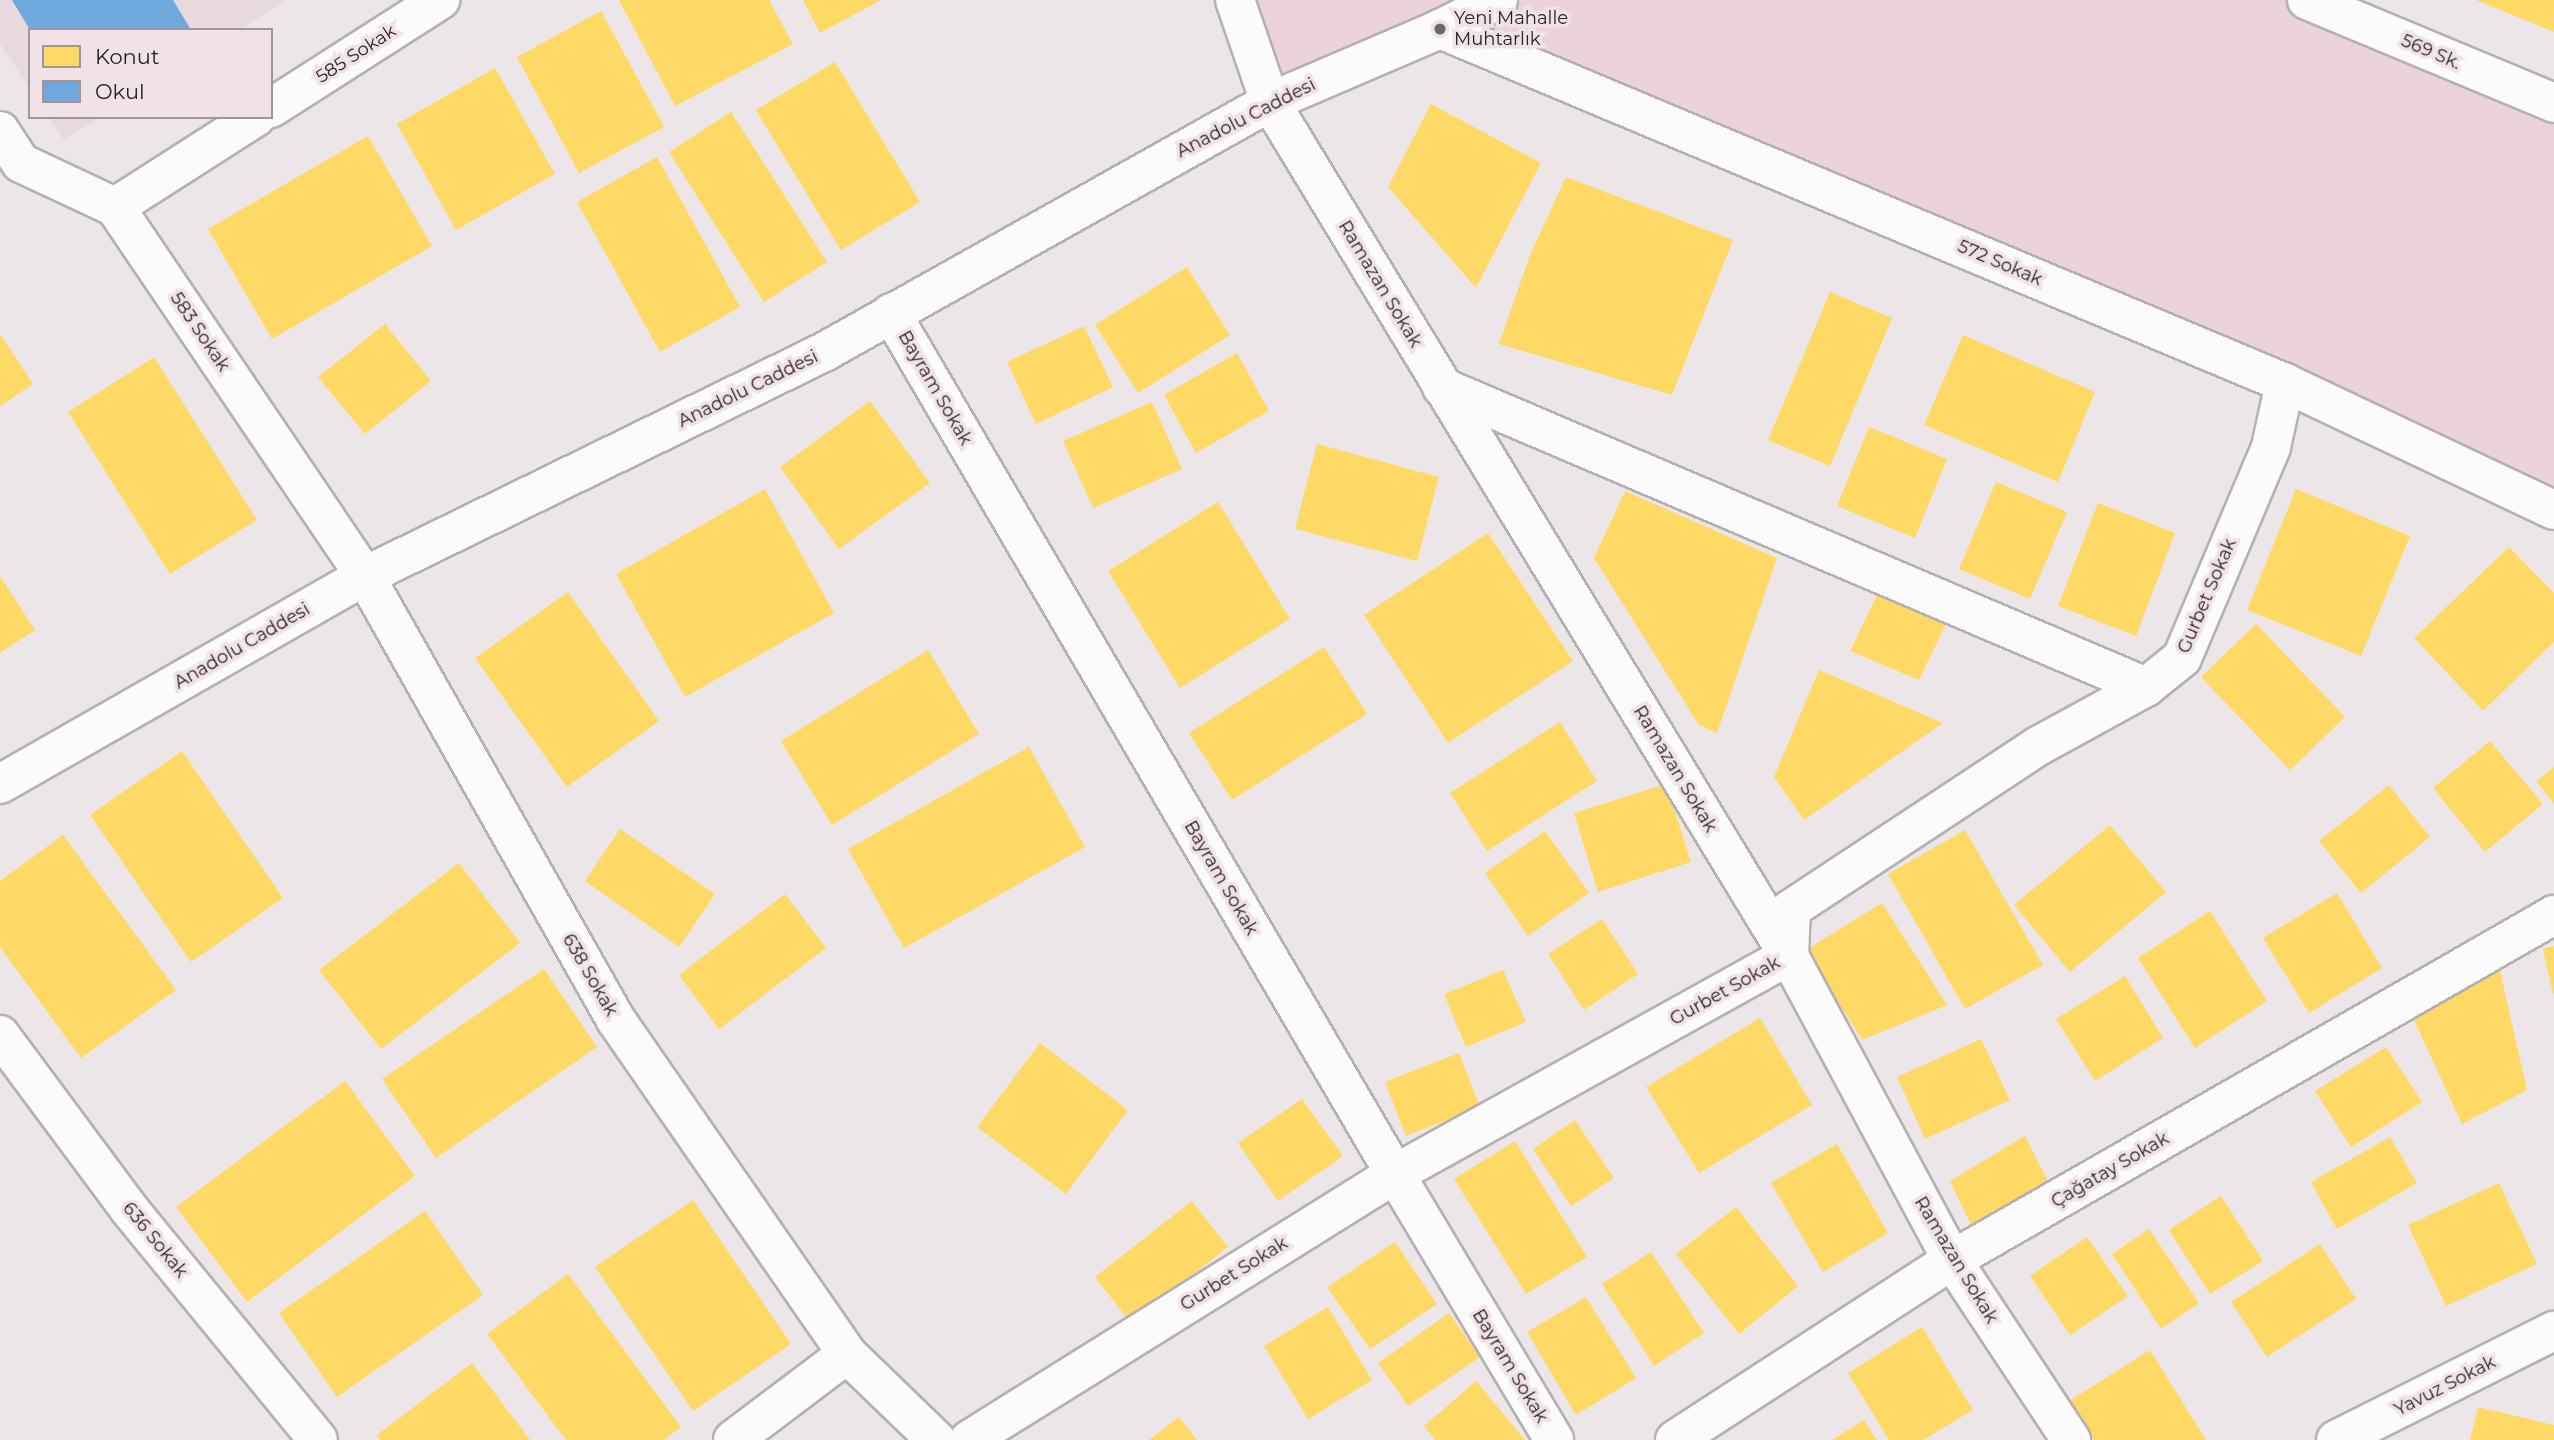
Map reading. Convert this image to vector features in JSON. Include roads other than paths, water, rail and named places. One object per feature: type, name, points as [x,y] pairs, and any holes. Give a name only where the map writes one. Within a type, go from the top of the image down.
[{"type":"street","name":"585 Sokak","points":[[273,107],[440,0]]},
{"type":"street","name":"Ramazan Sokak","points":[[1236,0],[1270,102],[1789,956],[1952,1260],[2071,1440]]},
{"type":"street","name":"Anadolu Caddesi","points":[[0,784],[365,576],[824,352],[1270,102],[1440,29],[1498,0]]},
{"type":"street","name":"569 Sk.","points":[[2307,0],[2554,103]]},
{"type":"street","name":"572 Sokak","points":[[1440,29],[2285,383],[2554,510]]},
{"type":"street","points":[[0,131],[11,170],[115,207],[253,119]]},
{"type":"street","name":"583 Sokak","points":[[115,207],[365,576]]},
{"type":"street","name":"Bayram Sokak","points":[[891,313],[1395,1174],[1555,1440]]},
{"type":"street","name":"Gurbet Sokak","points":[[969,1440],[1395,1174],[1789,956],[1791,909],[2020,758],[2146,687],[2182,658],[2271,447],[2285,383]]},
{"type":"street","points":[[1442,387],[2146,687]]},
{"type":"street","name":"638 Sokak","points":[[365,576],[616,1020],[847,1354],[936,1440]]},
{"type":"street","name":"Çağatay Sokak","points":[[1675,1440],[1952,1260],[2554,915]]},
{"type":"street","name":"636 Sokak","points":[[0,1035],[129,1209],[317,1440]]},
{"type":"street","name":"Yavuz Sokak","points":[[2336,1440],[2554,1331]]},
{"type":"street","points":[[733,1440],[847,1354]]},
{"type":"place","name":"Yeni Mahalle Muhtarlık","points":[[1440,29]]}]
